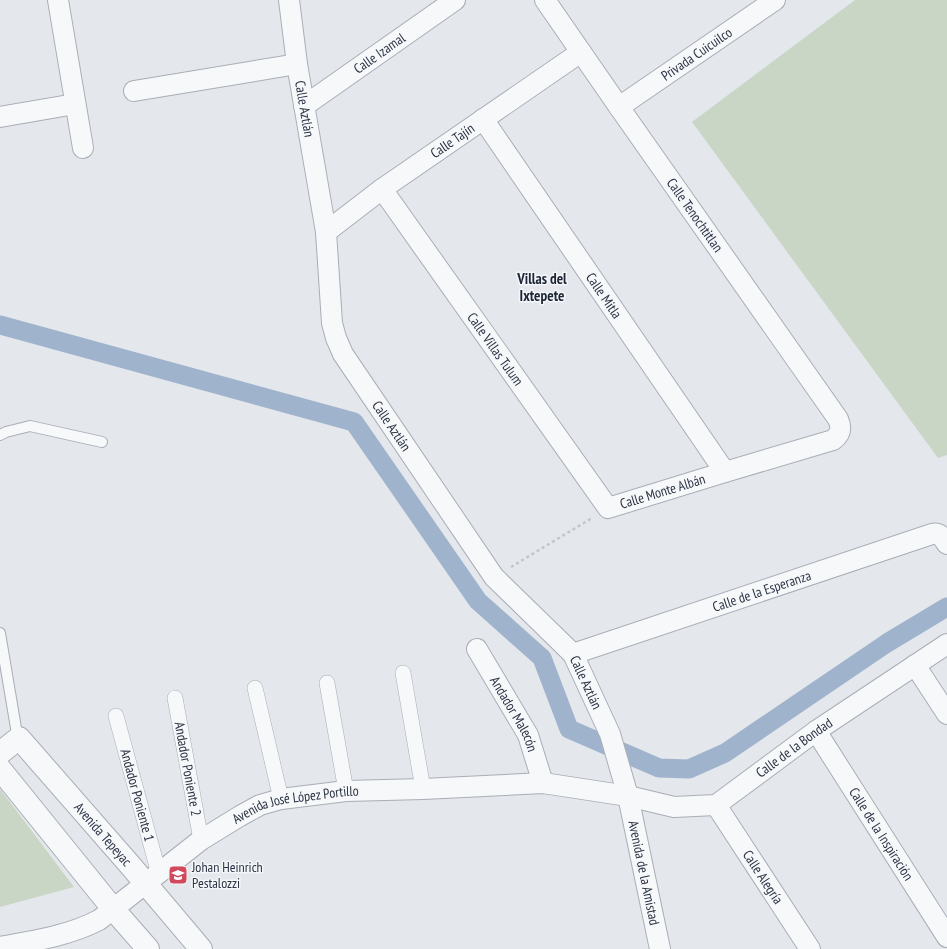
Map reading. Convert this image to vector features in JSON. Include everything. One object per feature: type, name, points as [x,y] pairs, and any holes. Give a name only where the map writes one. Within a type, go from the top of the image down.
[{"type":"street","points":[[58,0],[83,148]]},
{"type":"street","name":"Calle Aztlán","points":[[289,0],[297,64],[326,232],[332,323],[336,338],[343,354],[494,577],[573,654],[610,734],[626,787]]},
{"type":"street","name":"Calle Izamal","points":[[304,106],[455,0]]},
{"type":"street","name":"Calle Tenochtitlan","points":[[545,0],[838,419],[840,431]]},
{"type":"street","name":"Privada Cuicuilco","points":[[619,107],[775,0]]},
{"type":"street","name":"Calle Tajín","points":[[326,232],[382,189],[581,52]]},
{"type":"street","points":[[134,92],[297,64]]},
{"type":"street","points":[[0,117],[75,104]]},
{"type":"street","name":"Calle Mitla","points":[[483,119],[725,472]]},
{"type":"street","name":"Calle Villas Tulum","points":[[382,189],[608,508]]},
{"type":"street","name":"Calle Monte Albán","points":[[608,508],[833,440],[838,437],[840,431]]},
{"type":"street","name":"Calle de la Esperanza","points":[[573,654],[932,534],[936,533],[940,535],[947,544]]},
{"type":"street","name":"Calle de la Bondad","points":[[716,805],[816,731],[947,644]]},
{"type":"street","name":"Andador Malecón","points":[[477,649],[528,735],[543,782]]},
{"type":"street","points":[[915,664],[947,714]]},
{"type":"street","points":[[403,673],[423,789]]},
{"type":"street","points":[[327,683],[346,791]]},
{"type":"street","points":[[255,688],[281,800]]},
{"type":"street","name":"Andador Poniente 2","points":[[175,698],[202,840]]},
{"type":"street","name":"Andador Poniente 1","points":[[116,716],[153,879]]},
{"type":"street","name":"Calle de la Inspiración","points":[[816,731],[947,937]]},
{"type":"street","points":[[0,753],[19,738]]},
{"type":"street","name":"Avenida Tepeyac","points":[[19,738],[153,879],[201,949]]},
{"type":"street","points":[[0,769],[114,910],[148,949]]},
{"type":"street","name":"Avenida José López Portillo","points":[[0,947],[39,941],[72,932],[99,920],[114,910],[202,840],[260,805],[281,800],[346,791],[423,789],[543,782],[626,787]]},
{"type":"street","points":[[626,787],[674,806],[716,805]]},
{"type":"street","name":"Avenida de la Amistad","points":[[626,787],[660,949]]},
{"type":"street","name":"Calle Alegría","points":[[716,805],[810,949]]},
{"type":"lane","points":[[0,435],[30,426],[102,442]]},
{"type":"lane","points":[[0,633],[19,738]]},
{"type":"path","name":"Calle Monte Albán","points":[[494,577],[608,508]]},
{"type":"green space","points":[[855,0],[947,0],[947,455],[938,458],[692,122]]},
{"type":"green space","points":[[0,789],[74,887],[0,907]]},
{"type":"waterway","points":[[0,325],[354,422],[478,601],[542,658],[569,729],[659,768],[689,769],[725,753],[887,643],[947,607]]},
{"type":"place","name":"Johan Heinrich Pestalozzi","points":[[178,875]]},
{"type":"district","name":"Villas del Ixtepete","points":[[542,288]]}]
